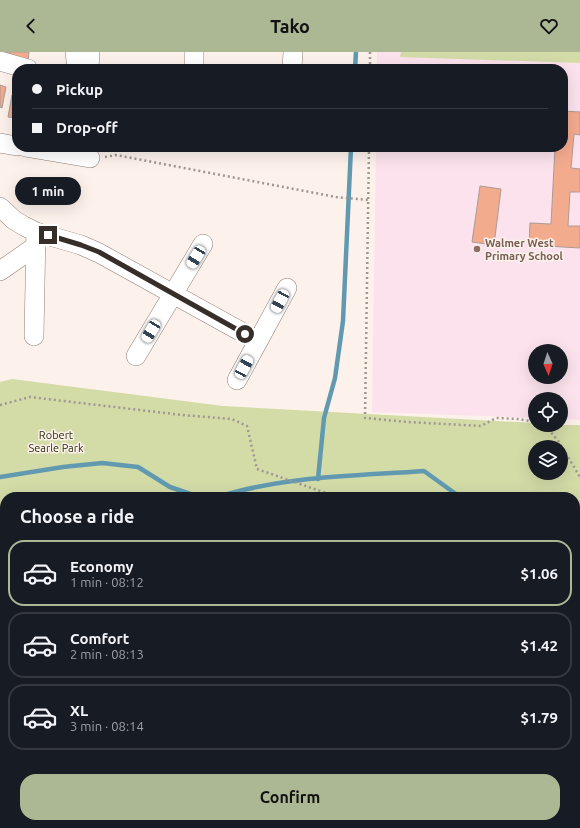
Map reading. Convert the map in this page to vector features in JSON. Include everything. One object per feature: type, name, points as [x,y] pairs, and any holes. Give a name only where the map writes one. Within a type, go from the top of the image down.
[{"type":"street","points":[[75,52],[76,64]]},
{"type":"street","points":[[90,52],[90,64]]},
{"type":"street","points":[[194,52],[194,64]]},
{"type":"street","points":[[292,64],[293,52]]},
{"type":"street","points":[[0,61],[12,64]]},
{"type":"street","points":[[0,143],[12,145]]},
{"type":"street","points":[[72,152],[84,154]]},
{"type":"street","points":[[0,207],[36,239],[81,245],[99,252],[258,341]]},
{"type":"street","points":[[0,271],[36,239]]},
{"type":"street","points":[[34,336],[36,239]]},
{"type":"street","points":[[136,356],[203,244]]},
{"type":"street","points":[[237,380],[287,288]]},
{"type":"path","points":[[370,52],[370,64]]},
{"type":"path","points":[[368,152],[365,418],[481,426],[496,418],[528,421]]},
{"type":"path","points":[[84,154],[116,155],[336,197],[368,200]]},
{"type":"path","points":[[0,405],[30,397],[182,415],[232,419],[247,426],[257,469],[323,492]]},
{"type":"path","points":[[551,432],[559,442],[580,477]]},
{"type":"shaded area","name":"Walmer West Primary School","points":[[377,52],[580,52],[580,420],[568,419],[568,392],[528,392],[528,418],[372,412],[376,152],[568,152],[568,64],[377,64]]},
{"type":"green space","points":[[401,52],[580,52],[580,63],[400,57]]},
{"type":"green space","name":"Robert Searle Park","points":[[12,379],[223,406],[528,423],[528,432],[568,432],[568,425],[580,425],[580,492],[0,492],[0,382]]},
{"type":"building","points":[[7,52],[29,52],[28,61],[6,60]]},
{"type":"building","points":[[0,85],[6,87],[2,108],[0,107]]},
{"type":"building","points":[[12,95],[12,117],[8,117]]},
{"type":"building","points":[[568,111],[580,112],[580,135],[574,134],[571,168],[580,169],[580,192],[570,192],[568,226],[580,226],[580,248],[529,245],[530,223],[551,224],[555,152],[568,152]]},
{"type":"building","points":[[480,186],[501,189],[494,245],[472,242]]},
{"type":"waterway","points":[[355,64],[356,52]]},
{"type":"waterway","points":[[318,479],[324,418],[335,378],[343,321],[351,152]]},
{"type":"waterway","points":[[0,477],[63,467],[102,463],[138,467],[170,487],[184,492]]},
{"type":"waterway","points":[[236,492],[268,485],[320,478],[424,471],[453,492]]},
{"type":"place","name":"Walmer West Primary School","points":[[477,249]]},
{"type":"route","points":[[48,235],[99,252],[245,334]]}]
